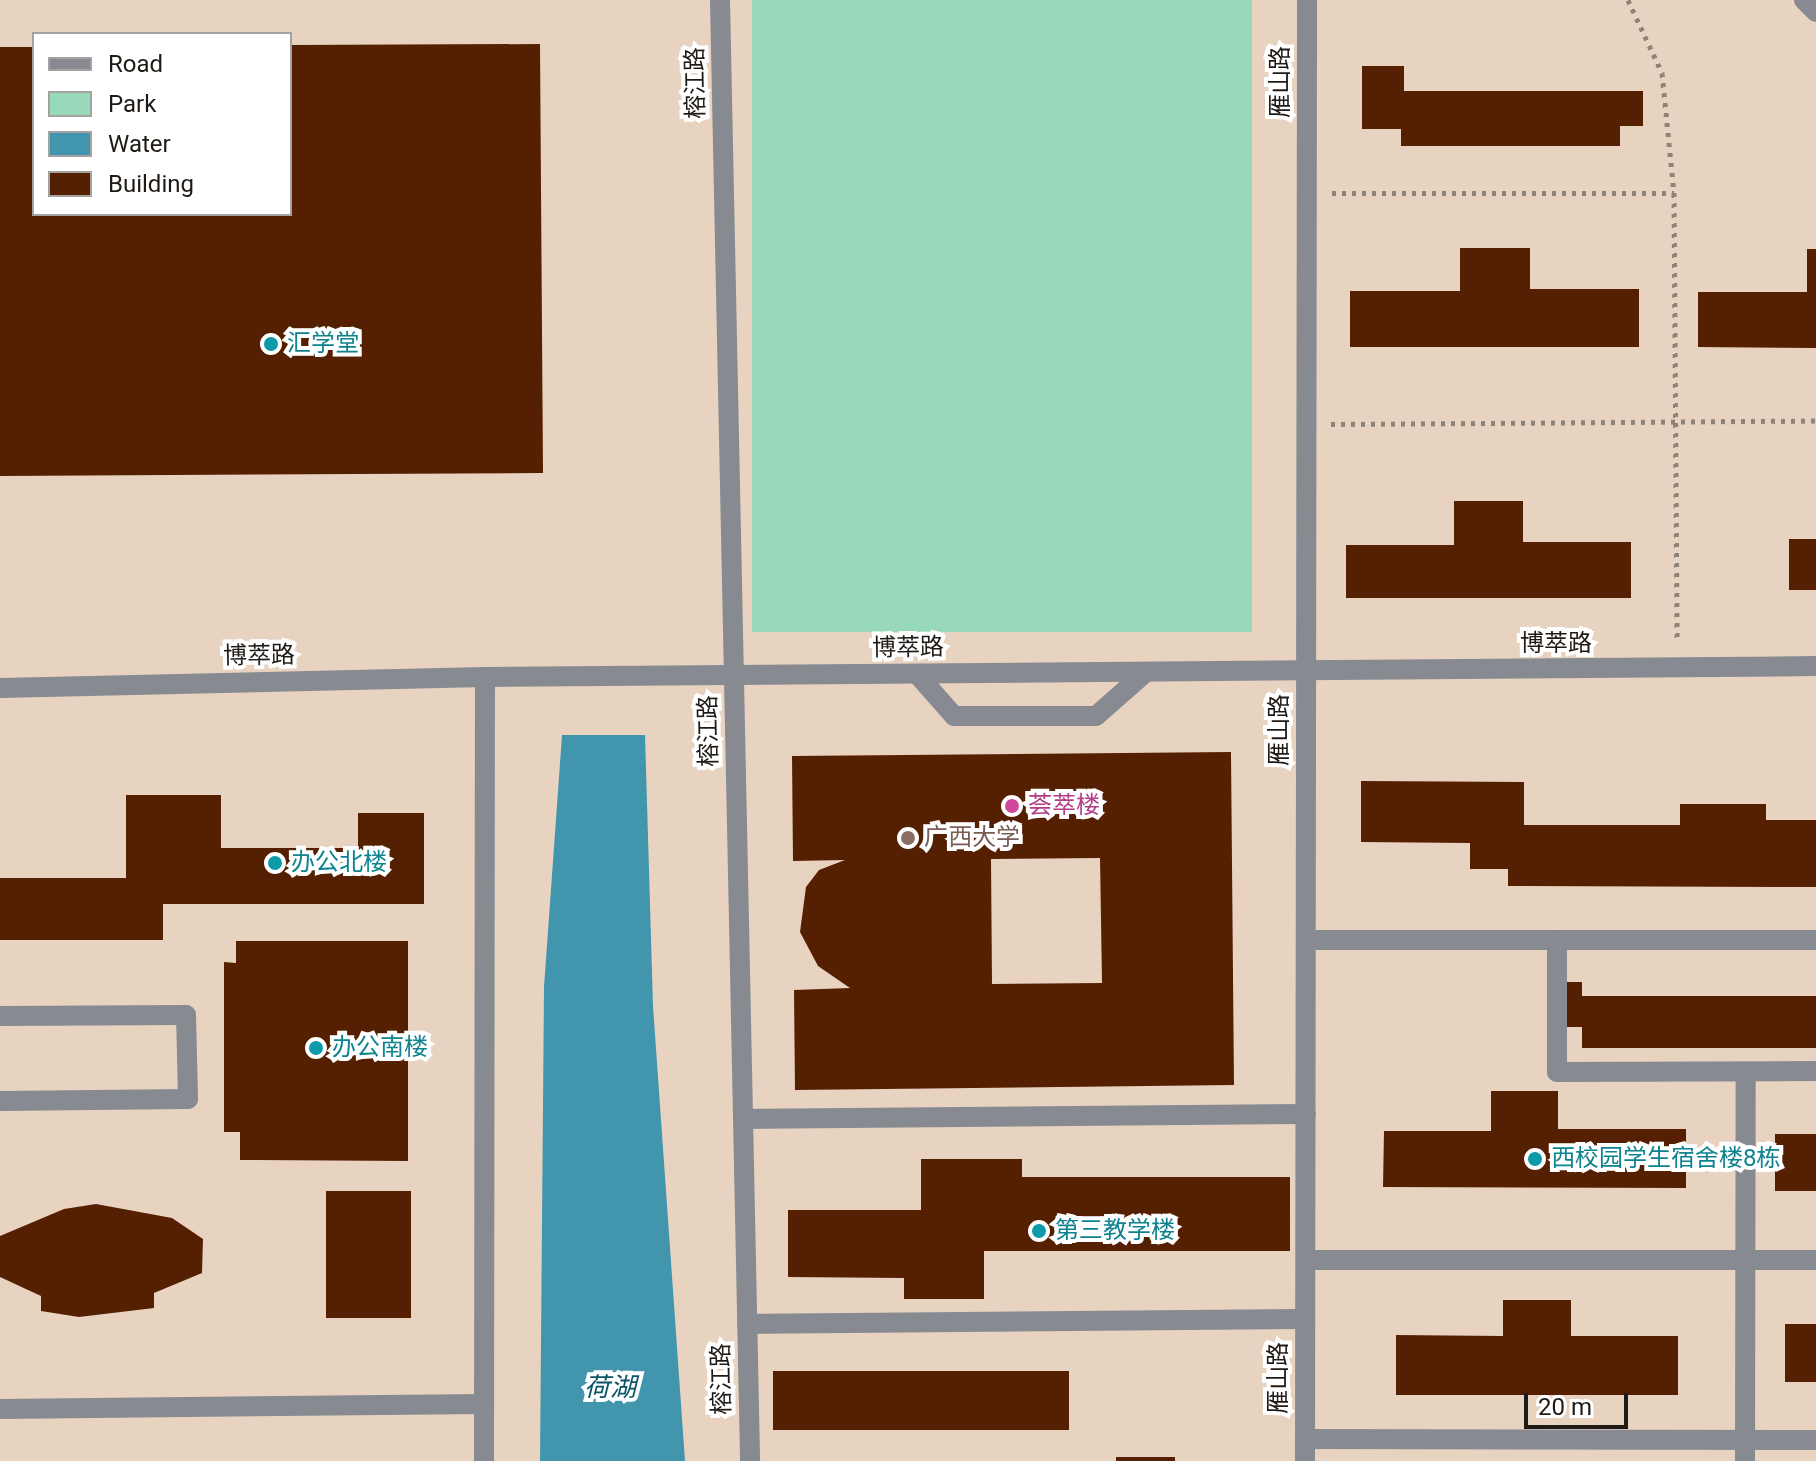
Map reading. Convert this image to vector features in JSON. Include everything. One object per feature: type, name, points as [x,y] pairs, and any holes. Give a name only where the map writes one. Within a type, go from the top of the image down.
[{"type":"street","name":"榕江路","points":[[720,0],[750,1461]]},
{"type":"street","name":"雁山路","points":[[1305,1461],[1307,0]]},
{"type":"street","points":[[1804,0],[1816,12]]},
{"type":"street","name":"博萃路","points":[[0,688],[485,677],[1816,666]]},
{"type":"street","points":[[917,674],[954,716],[1096,716],[1145,673]]},
{"type":"street","points":[[484,1461],[485,677]]},
{"type":"street","points":[[1306,940],[1816,940]]},
{"type":"street","points":[[1557,940],[1557,1072],[1816,1071]]},
{"type":"street","points":[[0,1016],[186,1015],[188,1099],[0,1101]]},
{"type":"street","points":[[1745,1461],[1746,1072]]},
{"type":"street","points":[[743,1119],[1306,1114]]},
{"type":"street","points":[[1306,1260],[1816,1260]]},
{"type":"street","points":[[747,1324],[1305,1319]]},
{"type":"street","points":[[0,1409],[484,1404]]},
{"type":"street","points":[[1305,1439],[1816,1440]]},
{"type":"path","points":[[1628,0],[1662,73],[1674,193],[1677,669]]},
{"type":"path","points":[[1307,193],[1674,193]]},
{"type":"path","points":[[1306,424],[1816,421]]},
{"type":"shaded area","name":"广西大学","points":[[0,0],[1816,0],[1816,1461],[0,1461]]},
{"type":"green space","points":[[752,0],[1252,0],[1252,632],[752,632]]},
{"type":"water","name":"荷湖","points":[[562,735],[645,735],[653,1006],[685,1461],[540,1461],[544,987]]},
{"type":"building","name":"汇学堂","points":[[540,44],[543,473],[0,476],[0,47],[32,47],[32,216],[292,216],[292,45]]},
{"type":"building","points":[[1362,66],[1404,66],[1404,91],[1643,91],[1643,126],[1620,126],[1620,146],[1401,146],[1401,129],[1362,129]]},
{"type":"building","points":[[1460,248],[1530,248],[1530,289],[1639,289],[1639,347],[1350,347],[1350,291],[1460,291]]},
{"type":"building","points":[[1807,249],[1816,249],[1816,348],[1698,347],[1698,292],[1807,292]]},
{"type":"building","points":[[1454,501],[1523,501],[1523,542],[1631,542],[1631,598],[1346,598],[1346,545],[1454,545]]},
{"type":"building","points":[[1789,539],[1816,539],[1816,590],[1789,590]]},
{"type":"building","points":[[1231,752],[1234,1085],[795,1090],[794,990],[850,988],[818,966],[800,932],[806,887],[819,870],[845,860],[793,861],[792,756]],"holes":[[[1100,858],[1102,983],[992,984],[991,859]]]},
{"type":"building","points":[[1361,781],[1524,782],[1524,825],[1680,825],[1680,804],[1766,804],[1766,820],[1816,820],[1816,887],[1508,886],[1508,869],[1470,869],[1470,843],[1361,842]]},
{"type":"building","name":"办公北楼","points":[[126,795],[221,795],[221,848],[358,848],[358,813],[424,813],[424,904],[163,904],[163,940],[0,940],[0,878],[126,878]]},
{"type":"building","name":"办公南楼","points":[[236,941],[408,941],[408,1161],[240,1160],[240,1132],[224,1132],[224,962],[236,963]]},
{"type":"building","points":[[1564,982],[1582,982],[1582,996],[1816,996],[1816,1048],[1582,1048],[1582,1027],[1564,1027]]},
{"type":"building","name":"西校园学生宿舍楼8栋","points":[[1491,1091],[1558,1091],[1558,1129],[1686,1129],[1686,1188],[1383,1187],[1384,1131],[1491,1131]]},
{"type":"building","points":[[1775,1134],[1816,1134],[1816,1191],[1775,1191]]},
{"type":"building","name":"第三教学楼","points":[[921,1159],[1022,1159],[1022,1177],[1290,1177],[1290,1251],[984,1251],[984,1299],[904,1299],[904,1278],[788,1277],[788,1210],[921,1210]]},
{"type":"building","points":[[326,1191],[411,1191],[411,1318],[326,1318]]},
{"type":"building","points":[[96,1204],[172,1218],[203,1239],[202,1273],[154,1293],[154,1308],[79,1317],[41,1311],[41,1296],[0,1277],[0,1236],[64,1209]]},
{"type":"building","points":[[1503,1300],[1571,1300],[1571,1336],[1678,1336],[1678,1395],[1396,1395],[1396,1335],[1503,1336]]},
{"type":"building","points":[[1785,1324],[1816,1324],[1816,1382],[1785,1382]]},
{"type":"building","points":[[773,1371],[1069,1371],[1069,1430],[773,1430]]},
{"type":"building","points":[[1116,1457],[1175,1457],[1175,1461],[1116,1461]]},
{"type":"place","name":"汇学堂","points":[[271,344]]},
{"type":"place","name":"荟萃楼","points":[[1012,806]]},
{"type":"place","name":"广西大学","points":[[908,838]]},
{"type":"place","name":"办公北楼","points":[[275,863]]},
{"type":"place","name":"办公南楼","points":[[316,1048]]},
{"type":"place","name":"西校园学生宿舍楼8栋","points":[[1535,1159]]},
{"type":"place","name":"第三教学楼","points":[[1039,1231]]}]
